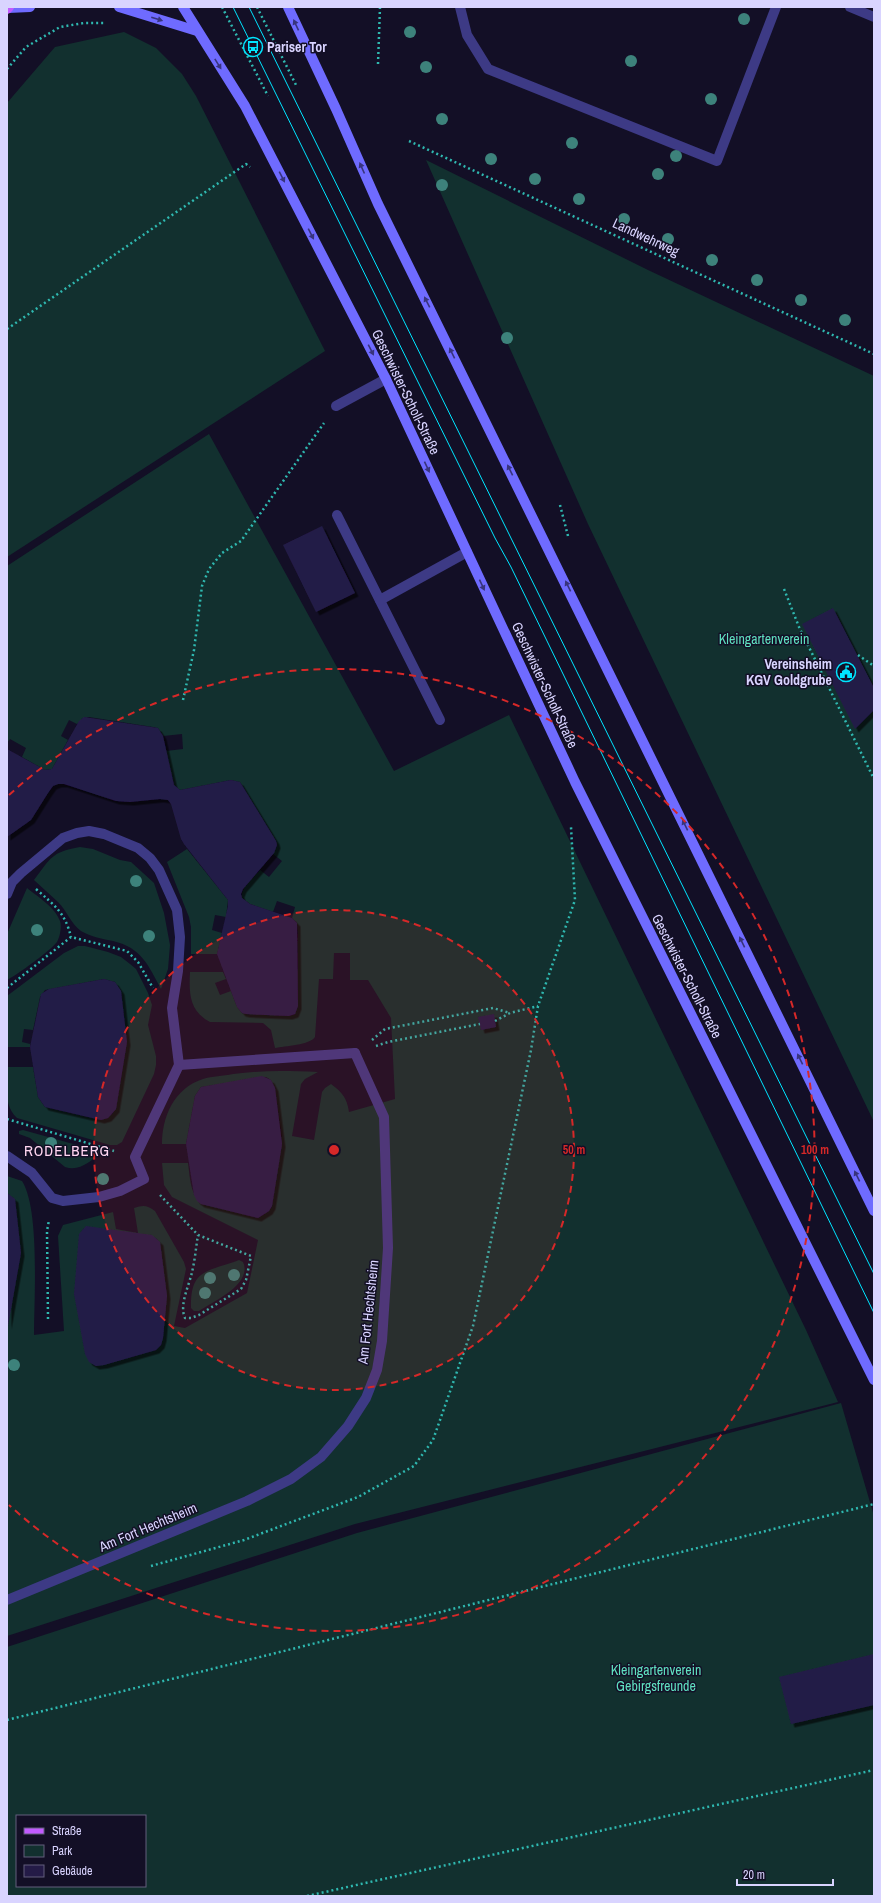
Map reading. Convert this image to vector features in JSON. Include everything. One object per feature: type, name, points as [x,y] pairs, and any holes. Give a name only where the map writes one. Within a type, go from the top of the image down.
[{"type":"main road","points":[[8,8],[30,7]]},
{"type":"main road","points":[[119,7],[197,31]]},
{"type":"main road","name":"Geschwister-Scholl-Straße","points":[[183,7],[245,106],[386,379],[575,782],[874,1380]]},
{"type":"main road","points":[[288,7],[336,109],[378,204],[874,1211]]},
{"type":"street","points":[[460,7],[467,35],[488,69],[716,161],[776,7]]},
{"type":"street","points":[[850,7],[874,17]]},
{"type":"street","points":[[336,406],[386,379]]},
{"type":"street","points":[[337,515],[440,720]]},
{"type":"street","points":[[380,600],[467,552]]},
{"type":"street","points":[[7,894],[12,882],[63,838],[89,831],[104,834],[138,848],[150,858],[159,870],[177,910],[180,937],[178,971],[172,1008],[179,1065],[135,1157],[144,1179],[120,1191],[99,1197],[63,1201],[52,1198],[32,1173],[7,1156]]},
{"type":"street","name":"Am Fort Hechtsheim","points":[[7,1600],[247,1501],[290,1479],[320,1457],[348,1426],[366,1398],[377,1370],[382,1341],[388,1248],[384,1117],[355,1053],[179,1065]]},
{"type":"path","points":[[222,7],[268,96]]},
{"type":"path","points":[[258,7],[296,85]]},
{"type":"path","points":[[378,64],[380,7]]},
{"type":"path","points":[[7,69],[26,47],[60,27],[84,23],[106,24]]},
{"type":"path","name":"Landwehrweg","points":[[409,141],[874,354]]},
{"type":"path","points":[[7,329],[246,164]]},
{"type":"path","points":[[183,700],[194,650],[202,586],[209,569],[222,553],[241,542],[336,406]]},
{"type":"path","points":[[784,588],[799,626],[874,779]]},
{"type":"path","points":[[858,655],[874,666]]},
{"type":"path","points":[[145,1568],[244,1540],[358,1498],[414,1466],[433,1440],[473,1326],[531,1050],[538,1006],[575,900],[571,827]]},
{"type":"path","points":[[21,873],[30,884],[59,910],[65,918],[71,937]]},
{"type":"path","points":[[7,988],[71,937]]},
{"type":"path","points":[[71,937],[120,949],[133,956],[156,995],[172,1008]]},
{"type":"path","points":[[495,1021],[510,1013],[538,1006]]},
{"type":"path","points":[[385,1029],[493,1008],[510,1013]]},
{"type":"path","points":[[388,1042],[480,1024]]},
{"type":"path","points":[[7,1119],[135,1157]]},
{"type":"path","points":[[144,1179],[198,1235],[250,1256],[246,1280],[241,1289],[199,1315],[191,1318],[185,1318],[184,1308],[186,1290],[193,1272],[198,1235]]},
{"type":"path","points":[[48,1319],[47,1230],[52,1198]]},
{"type":"path","points":[[7,1720],[874,1504]]},
{"type":"path","points":[[307,1896],[874,1770]]},
{"type":"green space","points":[[124,32],[156,48],[182,74],[196,96],[325,351],[7,557],[7,103],[55,47]]},
{"type":"green space","name":"Kleingartenverein","points":[[426,160],[648,270],[874,376],[874,1122],[588,524]]},
{"type":"green space","points":[[209,434],[394,771],[509,715],[806,1330],[838,1402],[355,1524],[7,1636],[7,1325],[21,1253],[15,1200],[7,1193],[7,1176],[22,1181],[28,1194],[34,1233],[35,1255],[34,1335],[64,1331],[58,1236],[63,1225],[113,1212],[116,1229],[138,1233],[134,1208],[142,1206],[155,1211],[184,1262],[186,1269],[174,1326],[185,1328],[247,1293],[258,1240],[172,1197],[164,1185],[162,1163],[188,1163],[193,1192],[199,1201],[204,1204],[258,1218],[269,1211],[272,1206],[282,1136],[275,1089],[271,1080],[266,1077],[201,1087],[195,1096],[186,1144],[162,1144],[164,1124],[167,1114],[177,1096],[193,1083],[210,1077],[265,1071],[318,1072],[305,1079],[301,1084],[292,1136],[314,1140],[322,1092],[331,1084],[343,1096],[347,1103],[349,1112],[395,1099],[391,1018],[368,980],[350,980],[350,953],[334,953],[333,979],[319,979],[315,1037],[308,1042],[275,1048],[271,1030],[263,1023],[210,1022],[203,1018],[194,1007],[190,994],[190,972],[223,972],[226,979],[215,983],[220,995],[231,991],[237,1007],[242,1013],[289,1016],[295,1014],[298,1006],[298,934],[297,923],[292,918],[295,907],[277,901],[273,912],[250,904],[242,898],[243,890],[260,870],[269,877],[282,861],[273,854],[277,845],[240,782],[231,780],[180,790],[174,785],[166,751],[183,749],[182,734],[163,736],[158,728],[153,727],[89,717],[84,718],[77,724],[69,720],[61,736],[68,740],[52,769],[45,770],[22,757],[26,748],[10,739],[7,743],[7,566]]},
{"type":"green space","points":[[80,847],[93,849],[120,860],[131,862],[154,883],[164,913],[170,945],[168,969],[161,989],[148,965],[138,953],[123,944],[101,939],[81,931],[74,925],[58,902],[34,880],[52,857],[63,851]]},
{"type":"green space","points":[[187,849],[228,900],[226,917],[215,915],[212,930],[222,933],[217,954],[191,954],[191,927],[189,917],[167,862]]},
{"type":"green space","points":[[27,888],[46,903],[58,916],[61,923],[60,934],[57,942],[48,951],[7,980],[7,934]]},
{"type":"green space","points":[[78,946],[85,946],[108,952],[121,957],[130,964],[136,969],[148,993],[152,1005],[148,1025],[156,1056],[154,1074],[122,1142],[117,1145],[110,1145],[17,1118],[8,1101],[6,1087],[7,1067],[33,1067],[38,1097],[45,1107],[101,1120],[108,1118],[116,1108],[127,1042],[121,992],[115,982],[104,979],[45,990],[40,997],[33,1030],[24,1029],[22,1042],[30,1044],[30,1047],[7,1047],[7,996],[64,953]]},
{"type":"green space","points":[[23,1130],[102,1152],[85,1165],[75,1168],[65,1167],[30,1138],[19,1134],[19,1131]]},
{"type":"green space","points":[[239,1260],[243,1262],[245,1270],[237,1285],[214,1302],[199,1311],[194,1311],[191,1308],[192,1295],[194,1285],[198,1278],[210,1270]]},
{"type":"green space","name":"Kleingartenverein Gebirgsfreunde","points":[[841,1403],[874,1516],[874,1896],[7,1896],[7,1647],[357,1533]]},
{"type":"building","points":[[322,526],[355,593],[316,612],[283,545]]},
{"type":"building","name":"Vereinsheim KGV Goldgrube","points":[[833,608],[874,688],[874,710],[855,729],[802,624]]},
{"type":"building","points":[[84,717],[158,728],[163,736],[174,785],[180,790],[231,780],[240,782],[277,845],[274,853],[243,889],[241,894],[242,898],[250,904],[292,918],[297,923],[298,1006],[295,1014],[289,1016],[246,1014],[242,1013],[237,1007],[217,954],[228,900],[181,839],[171,804],[168,800],[160,799],[130,802],[116,801],[64,784],[58,784],[53,786],[31,820],[7,837],[7,749],[45,770],[52,769],[79,721]]},
{"type":"building","points":[[104,979],[115,982],[121,991],[127,1042],[116,1109],[108,1118],[101,1120],[45,1107],[38,1097],[30,1047],[41,994],[49,989]]},
{"type":"building","points":[[494,1014],[496,1027],[481,1030],[478,1017]]},
{"type":"building","points":[[262,1076],[271,1080],[275,1088],[282,1144],[272,1206],[269,1211],[258,1218],[201,1204],[197,1201],[194,1195],[186,1144],[195,1096],[201,1087]]},
{"type":"building","points":[[7,1193],[15,1199],[21,1253],[8,1326]]},
{"type":"building","points":[[86,1226],[152,1235],[160,1242],[167,1296],[163,1338],[161,1345],[156,1350],[104,1365],[96,1366],[89,1362],[85,1354],[74,1294],[79,1234]]},
{"type":"building","points":[[874,1654],[874,1705],[791,1724],[779,1677]]},
{"type":"tram line","points":[[233,7],[495,538],[511,567],[874,1313]]},
{"type":"tram line","points":[[249,7],[874,1274]]},
{"type":"place","name":"Pariser Tor","points":[[253,47]]},
{"type":"place","name":"Vereinsheim KGV Goldgrube","points":[[846,672]]},
{"type":"district","name":"RODELBERG","points":[[67,1151]]}]
